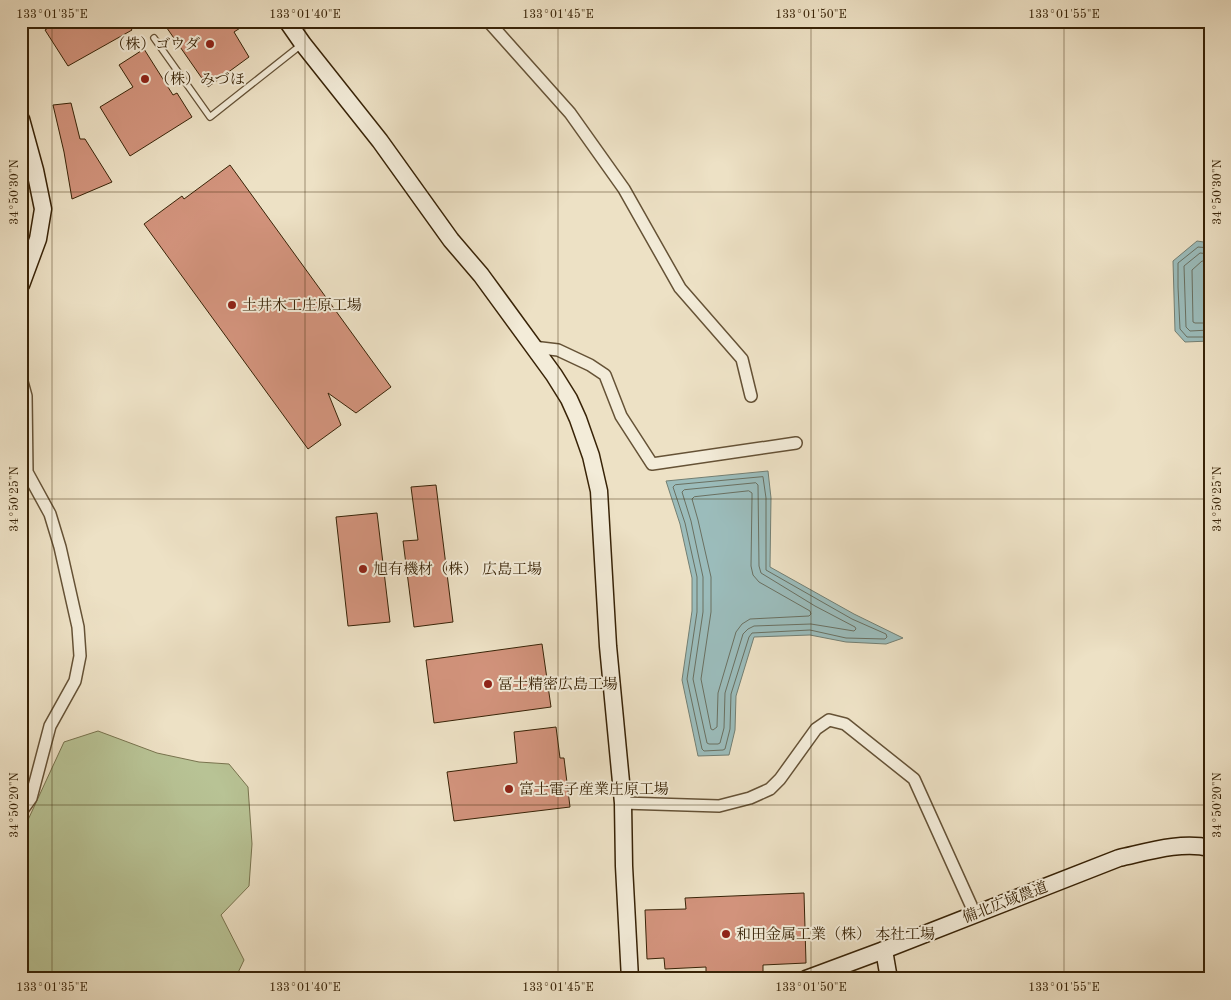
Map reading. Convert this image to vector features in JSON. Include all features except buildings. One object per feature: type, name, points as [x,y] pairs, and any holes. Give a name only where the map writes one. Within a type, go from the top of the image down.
[{"type":"street","points":[[287,21],[380,141],[451,240],[480,275],[559,383],[575,412],[590,456],[599,491],[608,646],[622,803],[630,979]]},
{"type":"street","points":[[488,21],[570,114],[624,189],[680,288],[742,359],[751,396]]},
{"type":"street","points":[[21,119],[35,170],[42,209],[38,239],[21,285]]},
{"type":"street","points":[[533,347],[558,350],[590,365],[604,375],[621,416],[652,464],[796,444]]},
{"type":"street","points":[[21,378],[26,396],[27,472],[50,514],[55,530],[78,627],[80,656],[75,681],[50,726],[31,798],[21,812]]},
{"type":"street","points":[[622,803],[719,806],[750,798],[770,789],[816,729],[829,720],[845,724],[914,778],[975,914]]},
{"type":"street","name":"備北広域農道","points":[[806,979],[1119,858],[1160,849],[1202,846],[1210,848]]},
{"type":"street","points":[[884,950],[889,979]]},
{"type":"lane","points":[[154,38],[210,117],[303,44]]},
{"type":"green space","points":[[98,731],[157,753],[199,762],[229,764],[248,787],[252,844],[249,886],[221,915],[244,960],[235,979],[21,979],[21,835],[64,742]]},
{"type":"water","points":[[1197,241],[1210,243],[1210,341],[1185,342],[1175,331],[1173,261]]},
{"type":"water","points":[[768,471],[771,498],[770,567],[854,614],[903,638],[886,644],[846,642],[810,635],[754,637],[736,696],[735,730],[729,755],[698,756],[682,680],[692,611],[692,578],[680,524],[666,481]]},
{"type":"place","name":"（株）ゴウダ","points":[[210,44]]},
{"type":"place","name":"（株）みづほ","points":[[145,79]]},
{"type":"place","name":"土井木工庄原工場","points":[[232,305]]},
{"type":"place","name":"旭有機材（株） 広島工場","points":[[363,569]]},
{"type":"place","name":"冨士精密広島工場","points":[[488,684]]},
{"type":"place","name":"富士電子産業庄原工場","points":[[509,789]]},
{"type":"place","name":"和田金属工業（株） 本社工場","points":[[726,934]]}]
